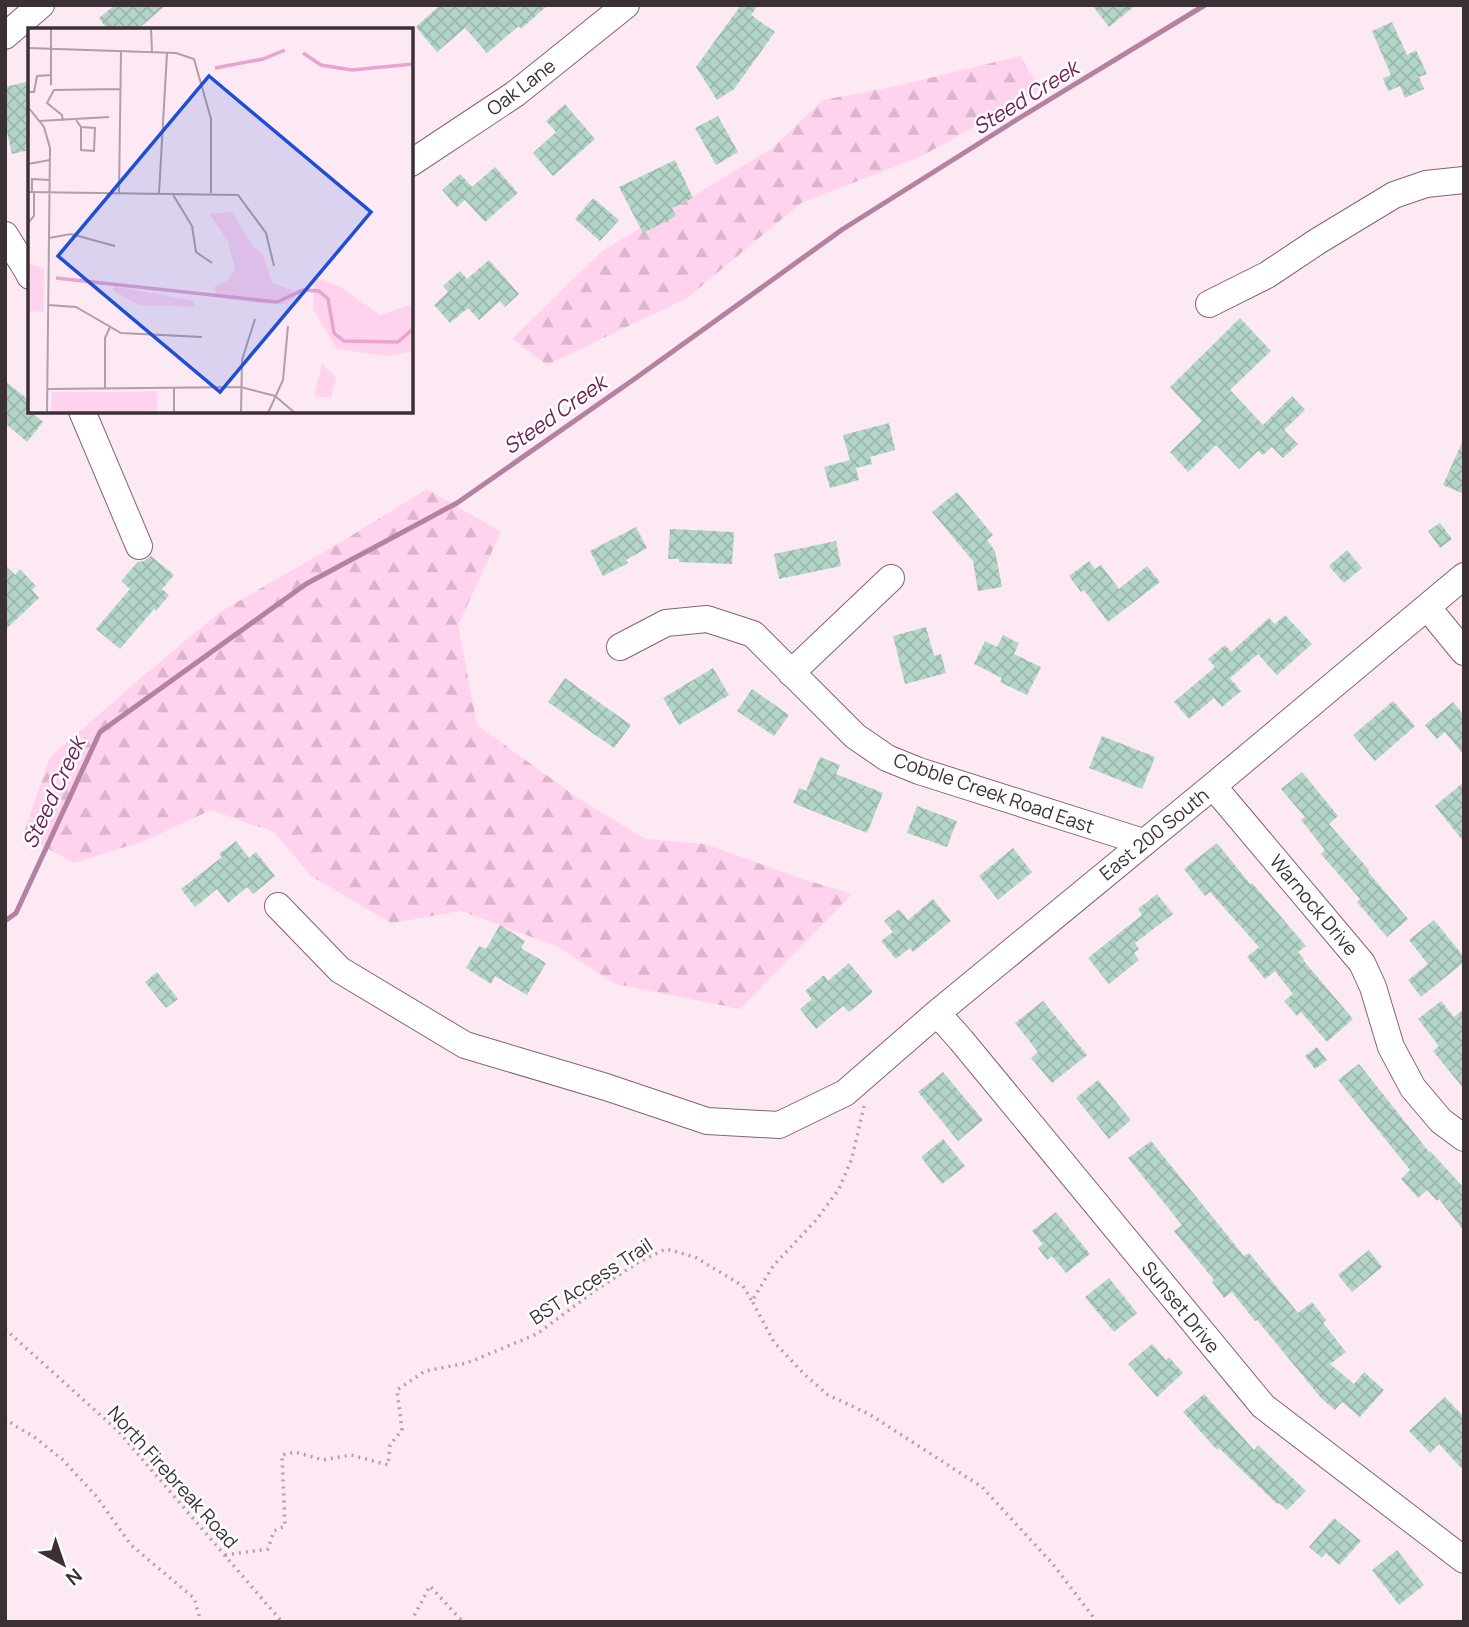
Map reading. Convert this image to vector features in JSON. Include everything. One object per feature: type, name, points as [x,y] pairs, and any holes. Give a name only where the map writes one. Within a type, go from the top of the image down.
[{"type":"street","points":[[5,36],[41,5]]},
{"type":"street","name":"Oak Lane","points":[[413,162],[515,94],[626,5]]},
{"type":"street","points":[[1209,304],[1267,275],[1394,195],[1426,184],[1464,180]]},
{"type":"street","points":[[5,236],[28,272]]},
{"type":"street","points":[[83,413],[139,546]]},
{"type":"street","name":"East 200 South","points":[[278,906],[340,970],[465,1045],[606,1087],[707,1121],[779,1125],[855,1099],[937,1013],[1464,576]]},
{"type":"street","points":[[791,673],[891,579]]},
{"type":"street","points":[[1427,607],[1464,652]]},
{"type":"street","name":"Cobble Creek Road East","points":[[620,647],[666,624],[707,619],[752,634],[855,736],[887,758],[919,771],[1143,842]]},
{"type":"street","name":"Warnock Drive","points":[[1213,786],[1362,963],[1373,987],[1391,1047],[1413,1088],[1441,1121],[1464,1138]]},
{"type":"street","name":"Sunset Drive","points":[[937,1013],[1263,1406],[1464,1560]]},
{"type":"path","points":[[752,1301],[773,1266],[817,1219],[839,1189],[852,1158],[855,1099]]},
{"type":"path","name":"BST Access Trail","points":[[225,1555],[268,1549],[274,1531],[285,1526],[282,1455],[295,1452],[323,1460],[351,1455],[388,1465],[390,1445],[402,1430],[397,1390],[425,1371],[467,1363],[537,1334],[596,1290],[639,1262],[666,1249],[695,1257],[743,1286],[774,1342],[828,1395],[869,1414],[982,1487],[1052,1563],[1097,1622]]},
{"type":"path","name":"North Firebreak Road","points":[[5,1329],[118,1431],[282,1622]]},
{"type":"path","points":[[5,1418],[63,1460],[96,1496],[131,1545],[194,1598],[201,1622]]},
{"type":"path","points":[[416,1622],[414,1616],[430,1586],[463,1622]]},
{"type":"green space","points":[[1020,56],[1040,89],[922,156],[801,203],[687,298],[547,365],[512,339],[601,252],[771,149],[823,100],[897,86]]},
{"type":"green space","points":[[427,489],[501,532],[458,625],[477,725],[578,798],[645,839],[705,844],[852,894],[740,1009],[616,984],[556,946],[461,911],[391,923],[311,876],[274,832],[211,810],[144,841],[74,863],[23,835],[50,757],[142,677],[220,612]]},
{"type":"building","points":[[115,5],[166,5],[139,28],[106,28],[99,18]]},
{"type":"building","points":[[440,5],[548,5],[521,29],[519,26],[487,53],[465,28],[437,52],[416,27]]},
{"type":"building","points":[[741,5],[758,5],[751,15],[775,32],[734,89],[717,100],[696,67]]},
{"type":"building","points":[[1092,5],[1136,5],[1109,27]]},
{"type":"building","points":[[1392,22],[1407,55],[1416,50],[1427,74],[1419,77],[1424,89],[1405,98],[1400,86],[1388,91],[1383,78],[1391,75],[1372,31]]},
{"type":"building","points":[[26,82],[28,150],[12,154],[5,123],[5,87]]},
{"type":"building","points":[[565,104],[595,139],[553,176],[533,153],[556,132],[546,121]]},
{"type":"building","points":[[718,116],[738,152],[716,165],[695,128]]},
{"type":"building","points":[[675,160],[693,198],[672,208],[676,216],[643,233],[619,187]]},
{"type":"building","points":[[495,167],[518,193],[485,222],[465,200],[457,207],[442,190],[460,174],[472,187]]},
{"type":"building","points":[[593,198],[619,220],[600,241],[575,219]]},
{"type":"building","points":[[489,260],[519,294],[505,307],[500,301],[479,320],[468,308],[450,323],[434,305],[448,292],[443,286],[460,271],[467,279]]},
{"type":"building","points":[[1240,318],[1271,351],[1230,390],[1263,425],[1292,396],[1305,410],[1284,430],[1298,444],[1283,458],[1272,447],[1263,455],[1258,451],[1239,469],[1216,445],[1188,472],[1170,452],[1202,421],[1170,387]]},
{"type":"building","points":[[5,381],[28,399],[28,413],[32,413],[43,422],[27,442],[5,423]]},
{"type":"building","points":[[889,423],[895,450],[870,457],[872,464],[856,468],[859,480],[830,488],[824,467],[850,460],[843,435]]},
{"type":"building","points":[[1464,438],[1464,494],[1443,485]]},
{"type":"building","points":[[957,492],[993,535],[987,540],[995,551],[1002,587],[978,591],[973,561],[932,512]]},
{"type":"building","points":[[1440,523],[1452,539],[1440,548],[1428,531]]},
{"type":"building","points":[[636,527],[647,548],[626,560],[628,563],[603,576],[590,551]]},
{"type":"building","points":[[670,529],[734,532],[732,564],[679,562],[679,559],[668,559]]},
{"type":"building","points":[[836,541],[841,566],[779,579],[774,554]]},
{"type":"building","points":[[1347,550],[1362,568],[1344,583],[1329,566]]},
{"type":"building","points":[[151,556],[174,575],[162,589],[169,595],[120,649],[96,629],[130,589],[121,581],[138,562]]},
{"type":"building","points":[[1089,561],[1095,569],[1101,565],[1119,589],[1147,566],[1160,582],[1108,622],[1084,590],[1081,592],[1069,576]]},
{"type":"building","points":[[5,565],[15,575],[20,569],[36,586],[32,590],[39,598],[5,630]]},
{"type":"building","points":[[1285,615],[1312,644],[1277,675],[1258,654],[1230,678],[1241,691],[1222,707],[1214,698],[1189,719],[1174,702],[1215,667],[1208,659],[1225,645],[1231,652],[1269,618],[1275,624]]},
{"type":"building","points":[[926,627],[934,656],[941,654],[946,673],[905,684],[893,636]]},
{"type":"building","points":[[1003,635],[1019,643],[1014,654],[1041,667],[1027,695],[1000,682],[1002,678],[974,664],[985,641],[997,647]]},
{"type":"building","points":[[713,668],[729,695],[679,725],[663,698]]},
{"type":"building","points":[[565,678],[631,725],[614,748],[548,702]]},
{"type":"building","points":[[752,689],[789,715],[774,736],[737,711]]},
{"type":"building","points":[[1393,701],[1415,726],[1375,761],[1353,735]]},
{"type":"building","points":[[1453,702],[1464,715],[1464,755],[1445,732],[1437,739],[1425,725]]},
{"type":"building","points":[[1102,736],[1155,757],[1142,789],[1089,768]]},
{"type":"building","points":[[820,757],[840,765],[836,774],[883,793],[867,833],[793,803],[799,788],[806,791]]},
{"type":"building","points":[[1302,772],[1338,816],[1329,824],[1408,919],[1387,937],[1357,902],[1360,899],[1321,854],[1325,850],[1301,820],[1305,817],[1281,789]]},
{"type":"building","points":[[1464,782],[1464,842],[1435,806]]},
{"type":"building","points":[[917,806],[957,821],[947,847],[907,833]]},
{"type":"building","points":[[236,841],[249,858],[256,852],[275,876],[253,894],[247,887],[228,903],[217,889],[195,907],[181,889],[222,857],[219,854]]},
{"type":"building","points":[[1217,843],[1306,946],[1298,952],[1303,960],[1353,1019],[1327,1042],[1301,1012],[1297,1016],[1284,1001],[1293,994],[1275,971],[1265,979],[1247,957],[1259,947],[1210,892],[1205,896],[1184,869]]},
{"type":"building","points":[[1013,848],[1032,872],[998,900],[979,876]]},
{"type":"building","points":[[1157,894],[1173,914],[1135,943],[1139,949],[1134,953],[1139,960],[1109,984],[1088,958],[1142,915],[1138,909]]},
{"type":"building","points":[[933,899],[951,921],[913,952],[910,948],[896,959],[881,941],[893,932],[884,921],[899,909],[908,920]]},
{"type":"building","points":[[1434,920],[1464,957],[1464,962],[1421,997],[1408,980],[1428,964],[1409,940]]},
{"type":"building","points":[[500,925],[525,941],[521,948],[546,963],[527,995],[495,976],[491,984],[466,968],[479,946],[486,949]]},
{"type":"building","points":[[849,963],[873,992],[849,1012],[843,1006],[816,1029],[800,1009],[812,999],[805,991],[824,975],[828,981]]},
{"type":"building","points":[[157,972],[178,999],[166,1008],[145,982]]},
{"type":"building","points":[[1043,1001],[1087,1055],[1052,1083],[1031,1058],[1038,1052],[1015,1023]]},
{"type":"building","points":[[1441,1001],[1454,1017],[1464,1009],[1464,1089],[1433,1051],[1439,1046],[1418,1019]]},
{"type":"building","points":[[1317,1047],[1327,1060],[1315,1069],[1305,1056]]},
{"type":"building","points":[[1359,1064],[1429,1152],[1464,1188],[1464,1231],[1439,1199],[1437,1201],[1427,1190],[1418,1198],[1401,1179],[1410,1170],[1338,1080]]},
{"type":"building","points":[[943,1072],[983,1120],[958,1141],[918,1092]]},
{"type":"building","points":[[1098,1080],[1131,1120],[1109,1139],[1076,1098]]},
{"type":"building","points":[[943,1139],[965,1166],[942,1184],[921,1157]]},
{"type":"building","points":[[1151,1141],[1244,1256],[1249,1253],[1298,1313],[1312,1302],[1326,1320],[1323,1323],[1346,1352],[1330,1364],[1354,1384],[1364,1372],[1384,1390],[1360,1417],[1342,1402],[1335,1410],[1321,1398],[1232,1292],[1224,1298],[1212,1282],[1214,1280],[1174,1231],[1182,1225],[1128,1158]]},
{"type":"building","points":[[1056,1212],[1090,1254],[1066,1273],[1052,1256],[1047,1260],[1038,1248],[1043,1244],[1032,1231]]},
{"type":"building","points":[[1369,1250],[1382,1267],[1352,1292],[1338,1275]]},
{"type":"building","points":[[1109,1278],[1137,1313],[1114,1332],[1085,1297]]},
{"type":"building","points":[[1152,1344],[1166,1360],[1169,1357],[1183,1373],[1157,1397],[1128,1364]]},
{"type":"building","points":[[1204,1394],[1254,1450],[1258,1445],[1306,1491],[1287,1510],[1277,1504],[1219,1448],[1217,1450],[1183,1412]]},
{"type":"building","points":[[1445,1397],[1464,1417],[1464,1471],[1439,1444],[1430,1453],[1409,1431]]},
{"type":"building","points":[[1334,1518],[1361,1541],[1339,1565],[1326,1553],[1322,1558],[1309,1547]]},
{"type":"building","points":[[1397,1550],[1424,1585],[1399,1605],[1372,1570]]},
{"type":"waterway","name":"Steed Creek","points":[[5,921],[16,913],[100,732],[306,584],[457,503],[843,229],[1205,5]]}]
